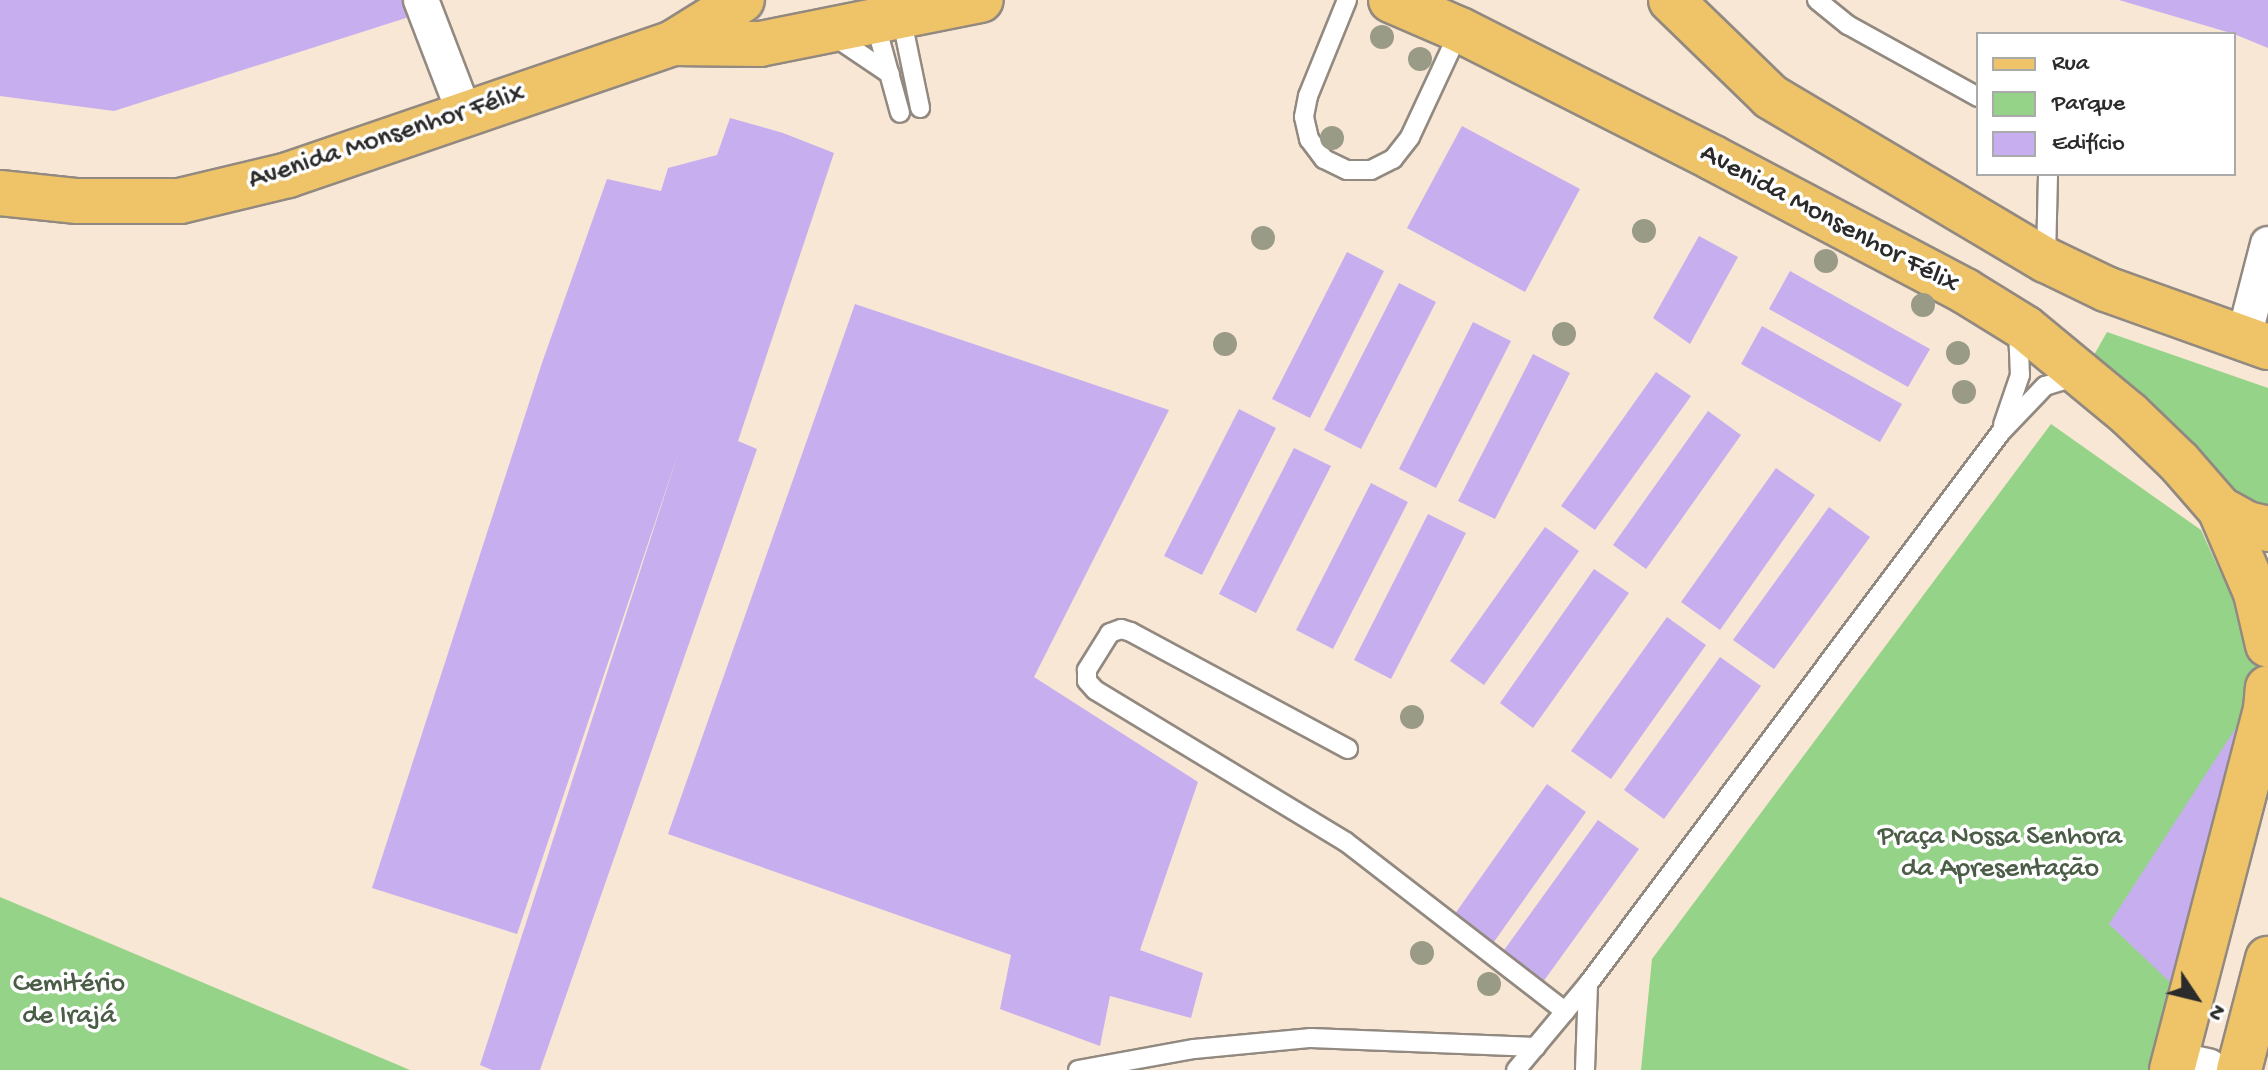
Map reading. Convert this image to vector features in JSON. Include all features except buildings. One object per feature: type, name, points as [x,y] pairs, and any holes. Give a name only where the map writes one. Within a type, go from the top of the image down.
[{"type":"main road","name":"Avenida Monsenhor Félix","points":[[0,193],[78,201],[180,201],[288,175],[464,112],[673,43],[742,0]]},
{"type":"main road","name":"Avenida Monsenhor Félix","points":[[673,43],[760,44],[815,34],[883,13],[981,0]]},
{"type":"main road","name":"Avenida Monsenhor Félix","points":[[1391,0],[1460,30],[1965,291],[2018,325],[2083,374],[2179,462],[2220,509]]},
{"type":"main road","points":[[1671,0],[1771,97],[2046,260],[2106,289],[2256,342]]},
{"type":"main road","points":[[2220,509],[2247,524],[2268,529]]},
{"type":"main road","points":[[2220,509],[2256,593],[2268,645]]},
{"type":"main road","points":[[2184,1068],[2266,709],[2268,688]]},
{"type":"main road","points":[[2239,1070],[2268,959]]},
{"type":"street","points":[[421,0],[464,112]]},
{"type":"street","points":[[2256,342],[2268,244]]},
{"type":"lane","points":[[1347,0],[1308,96],[1304,117],[1309,139],[1324,159],[1347,170],[1371,170],[1393,159],[1410,137],[1460,30]]},
{"type":"lane","points":[[1817,0],[1848,25],[1976,96]]},
{"type":"lane","points":[[883,13],[890,74],[900,113]]},
{"type":"lane","points":[[883,13],[920,108]]},
{"type":"lane","points":[[815,34],[841,41],[890,74]]},
{"type":"lane","points":[[2046,260],[2048,176]]},
{"type":"lane","points":[[2001,432],[2020,375],[2018,325]]},
{"type":"lane","points":[[1516,1070],[1588,984],[2001,432],[2045,386],[2083,374]]},
{"type":"lane","points":[[1348,749],[1131,632],[1121,629],[1110,633],[1087,670],[1087,681],[1095,690],[1346,842],[1565,1011]]},
{"type":"lane","points":[[1585,1070],[1588,984]]},
{"type":"lane","points":[[1078,1070],[1194,1049],[1311,1038],[1536,1047]]},
{"type":"green space","points":[[2107,332],[2268,388],[2268,519],[2242,509],[2090,362]]},
{"type":"green space","name":"Praça Nossa Senhora da Apresentação","points":[[2051,424],[2201,530],[2265,670],[2167,1070],[1641,1070],[1652,959]]},
{"type":"green space","name":"Cemitério de Irajá","points":[[0,897],[410,1070],[0,1070]]}]
